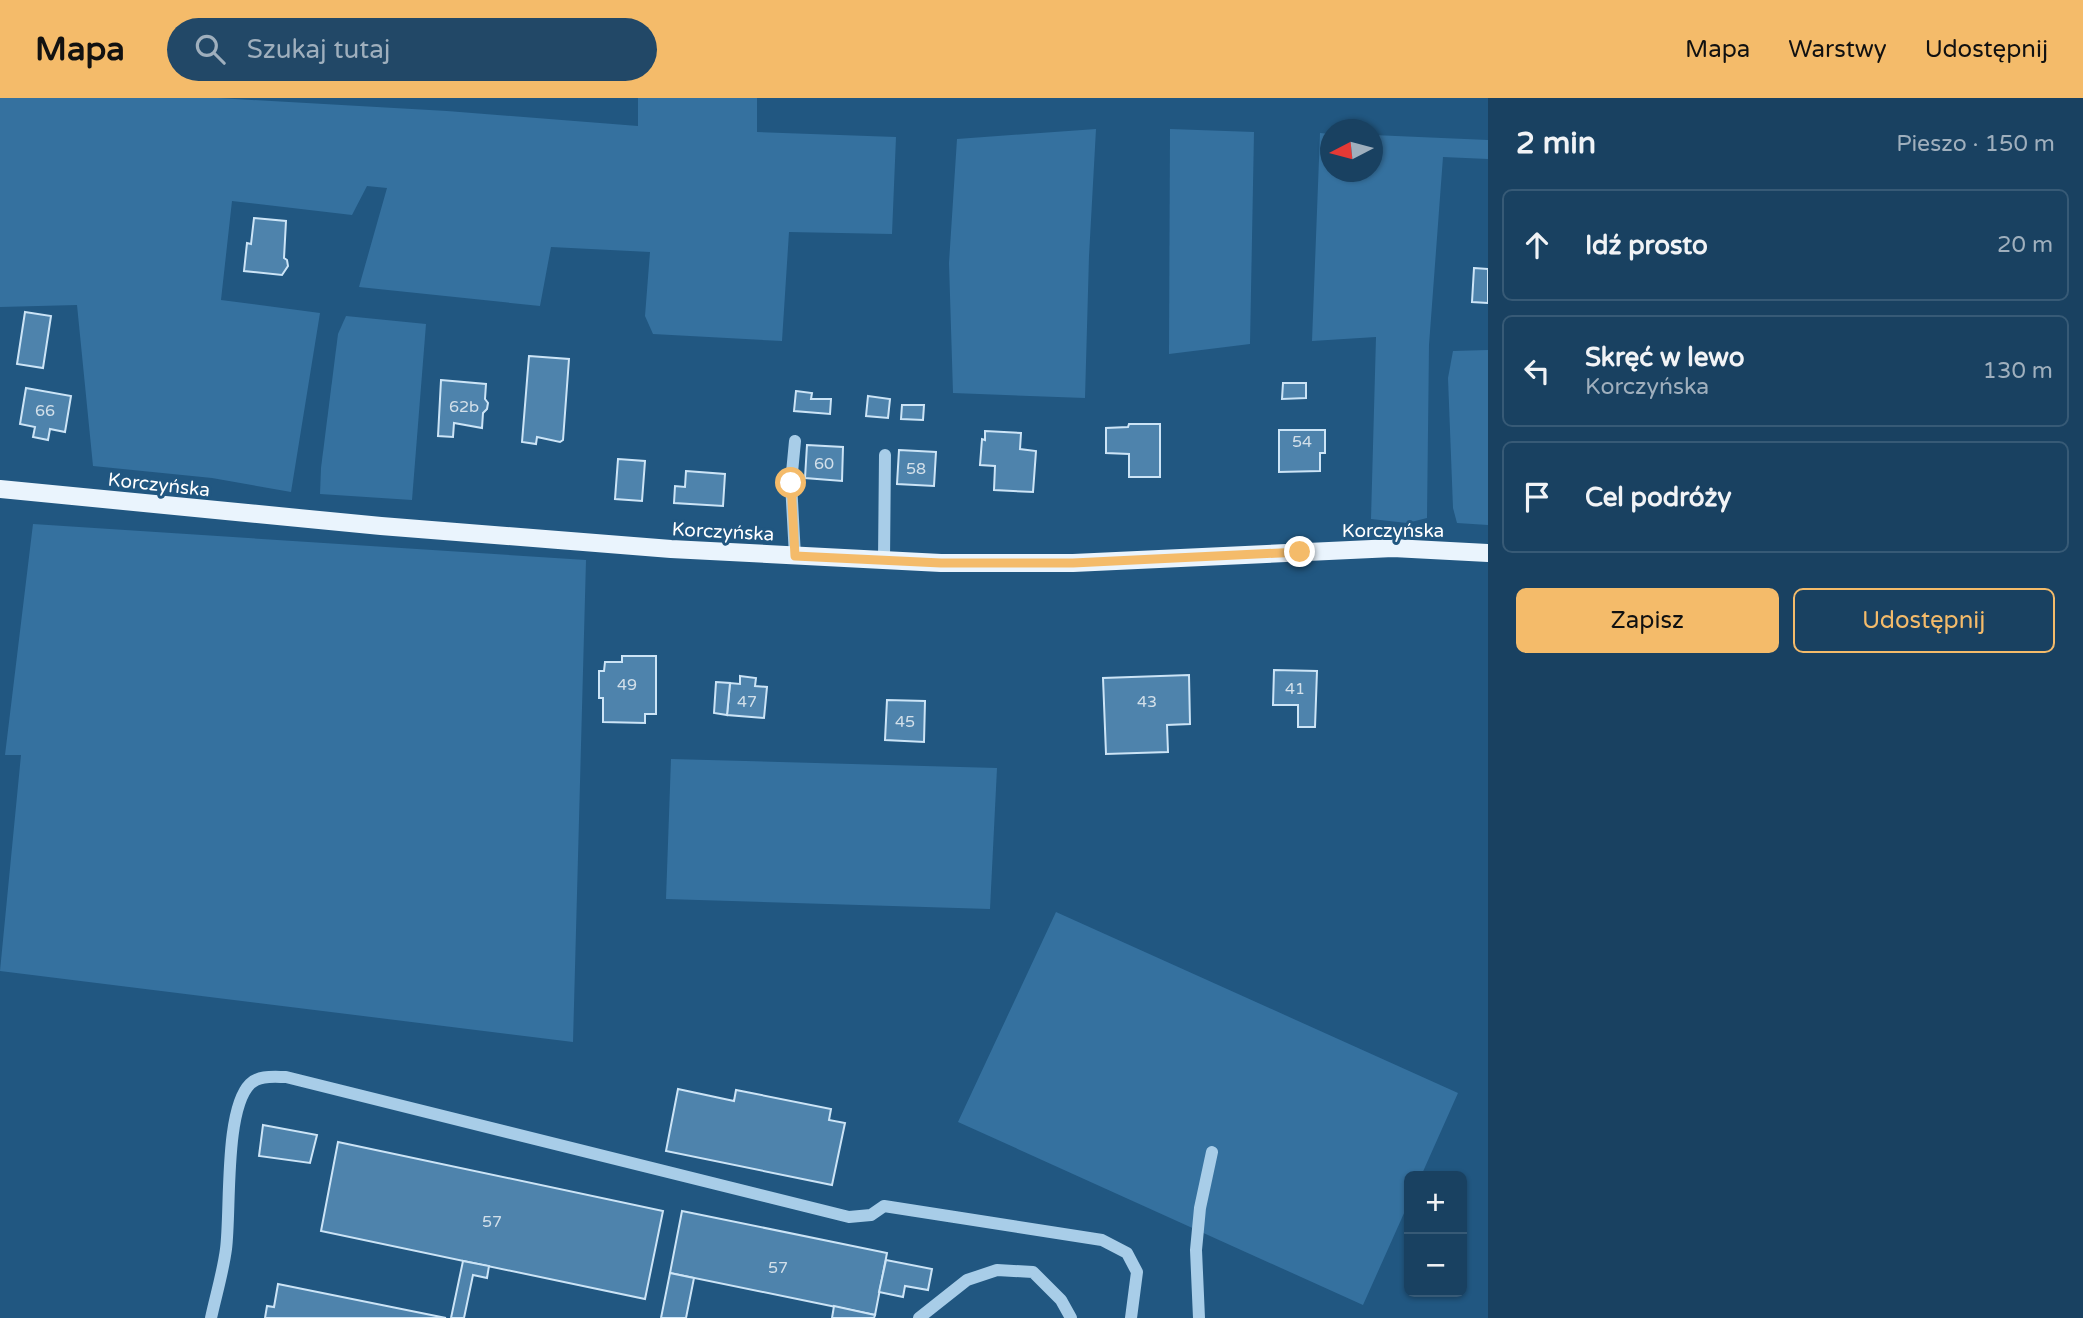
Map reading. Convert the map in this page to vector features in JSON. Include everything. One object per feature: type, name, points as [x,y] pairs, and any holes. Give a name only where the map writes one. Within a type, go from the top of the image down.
[{"type":"main road","name":"Korczyńska","points":[[0,489],[381,526],[671,549],[941,563],[1073,563],[1393,548],[1488,553]]},
{"type":"lane","points":[[795,441],[791,483],[795,556]]},
{"type":"lane","points":[[884,455],[884,560]]},
{"type":"lane","points":[[211,1318],[226,1248],[231,1146],[239,1108],[250,1084],[258,1078],[279,1077],[849,1217],[871,1215],[884,1206],[1102,1240],[1127,1253],[1137,1272],[1131,1318]]},
{"type":"lane","points":[[1199,1318],[1196,1250],[1200,1208],[1212,1152]]},
{"type":"lane","points":[[919,1318],[967,1279],[997,1270],[1033,1272],[1061,1300],[1071,1318]]},
{"type":"shaded area","points":[[0,98],[218,98],[447,111],[638,126],[638,98],[757,98],[757,132],[896,137],[892,234],[789,232],[782,341],[653,334],[645,316],[650,252],[551,247],[540,306],[359,287],[387,188],[367,186],[352,215],[232,201],[221,300],[320,313],[291,492],[212,478],[93,466],[77,305],[0,307]]},
{"type":"shaded area","points":[[1096,129],[1085,398],[953,393],[949,263],[957,139]]},
{"type":"shaded area","points":[[1170,129],[1254,132],[1250,344],[1169,354]]},
{"type":"shaded area","points":[[1320,133],[1320,182],[1383,182],[1383,135],[1488,140],[1488,159],[1443,157],[1429,345],[1427,518],[1407,523],[1371,519],[1376,337],[1312,341]]},
{"type":"shaded area","points":[[346,316],[426,324],[412,500],[320,494],[338,334]]},
{"type":"shaded area","points":[[1488,350],[1488,525],[1457,523],[1453,508],[1448,378],[1453,351]]},
{"type":"shaded area","points":[[33,524],[586,560],[573,1042],[0,971],[21,755],[5,755]]},
{"type":"shaded area","points":[[671,759],[997,768],[990,909],[666,899]]},
{"type":"shaded area","points":[[1056,912],[1458,1093],[1423,1171],[1404,1171],[1404,1213],[1363,1305],[958,1122]]},
{"type":"building","points":[[254,218],[286,221],[284,258],[288,266],[282,275],[244,271],[247,243],[251,244]]},
{"type":"building","points":[[1474,268],[1488,269],[1488,303],[1472,302]]},
{"type":"building","points":[[25,312],[51,316],[43,368],[17,364]]},
{"type":"building","points":[[529,356],[569,359],[563,440],[560,442],[537,437],[536,444],[522,442]]},
{"type":"building","points":[[441,380],[486,384],[485,399],[488,403],[483,413],[482,428],[454,423],[453,437],[438,436]]},
{"type":"building","points":[[1283,383],[1306,383],[1306,398],[1282,399]]},
{"type":"building","points":[[26,388],[71,396],[65,432],[50,429],[48,440],[33,437],[35,427],[20,424]]},
{"type":"building","points":[[796,391],[812,393],[811,399],[831,399],[830,414],[794,411]]},
{"type":"building","points":[[868,396],[890,399],[888,418],[866,416]]},
{"type":"building","points":[[902,405],[924,405],[923,420],[901,419]]},
{"type":"building","points":[[1129,424],[1160,424],[1160,477],[1129,477],[1129,454],[1106,453],[1106,428],[1128,427]]},
{"type":"building","points":[[1279,430],[1325,430],[1325,453],[1320,453],[1320,471],[1279,472]]},
{"type":"building","points":[[985,431],[1021,433],[1020,449],[1036,451],[1033,492],[994,490],[995,466],[980,465]]},
{"type":"building","points":[[807,445],[843,447],[842,481],[805,478]]},
{"type":"building","points":[[899,450],[936,452],[934,486],[897,484]]},
{"type":"building","points":[[618,459],[645,461],[642,501],[615,499]]},
{"type":"building","points":[[686,471],[725,474],[723,506],[674,503],[675,486],[685,487]]},
{"type":"building","points":[[622,656],[656,656],[656,714],[645,714],[645,723],[603,722],[603,698],[599,698],[599,671],[604,671],[605,662],[622,662]]},
{"type":"building","points":[[1274,670],[1317,671],[1315,727],[1298,727],[1298,705],[1273,705]]},
{"type":"building","points":[[1189,675],[1190,724],[1167,725],[1168,752],[1106,754],[1103,678]]},
{"type":"building","points":[[740,676],[756,678],[755,686],[767,687],[764,718],[727,715],[730,683],[740,684]]},
{"type":"building","points":[[716,682],[730,683],[727,715],[714,713]]},
{"type":"building","points":[[887,700],[925,701],[924,742],[885,740]]},
{"type":"building","points":[[678,1089],[734,1101],[736,1090],[831,1109],[829,1120],[845,1123],[832,1185],[666,1151]]},
{"type":"building","points":[[263,1125],[317,1135],[310,1163],[259,1156]]},
{"type":"building","points":[[338,1142],[663,1211],[645,1299],[321,1231]]},
{"type":"building","points":[[682,1211],[887,1253],[875,1315],[670,1273]]},
{"type":"building","points":[[886,1260],[932,1269],[928,1290],[905,1286],[903,1297],[879,1292]]},
{"type":"building","points":[[463,1261],[489,1266],[487,1278],[473,1275],[464,1318],[451,1318]]},
{"type":"building","points":[[670,1273],[694,1278],[686,1318],[661,1318]]},
{"type":"building","points":[[278,1284],[446,1318],[265,1318],[267,1306],[274,1307]]},
{"type":"building","points":[[834,1306],[875,1315],[874,1318],[832,1318]]},
{"type":"route","points":[[791,483],[795,556],[941,563],[1073,563],[1300,552]]}]
